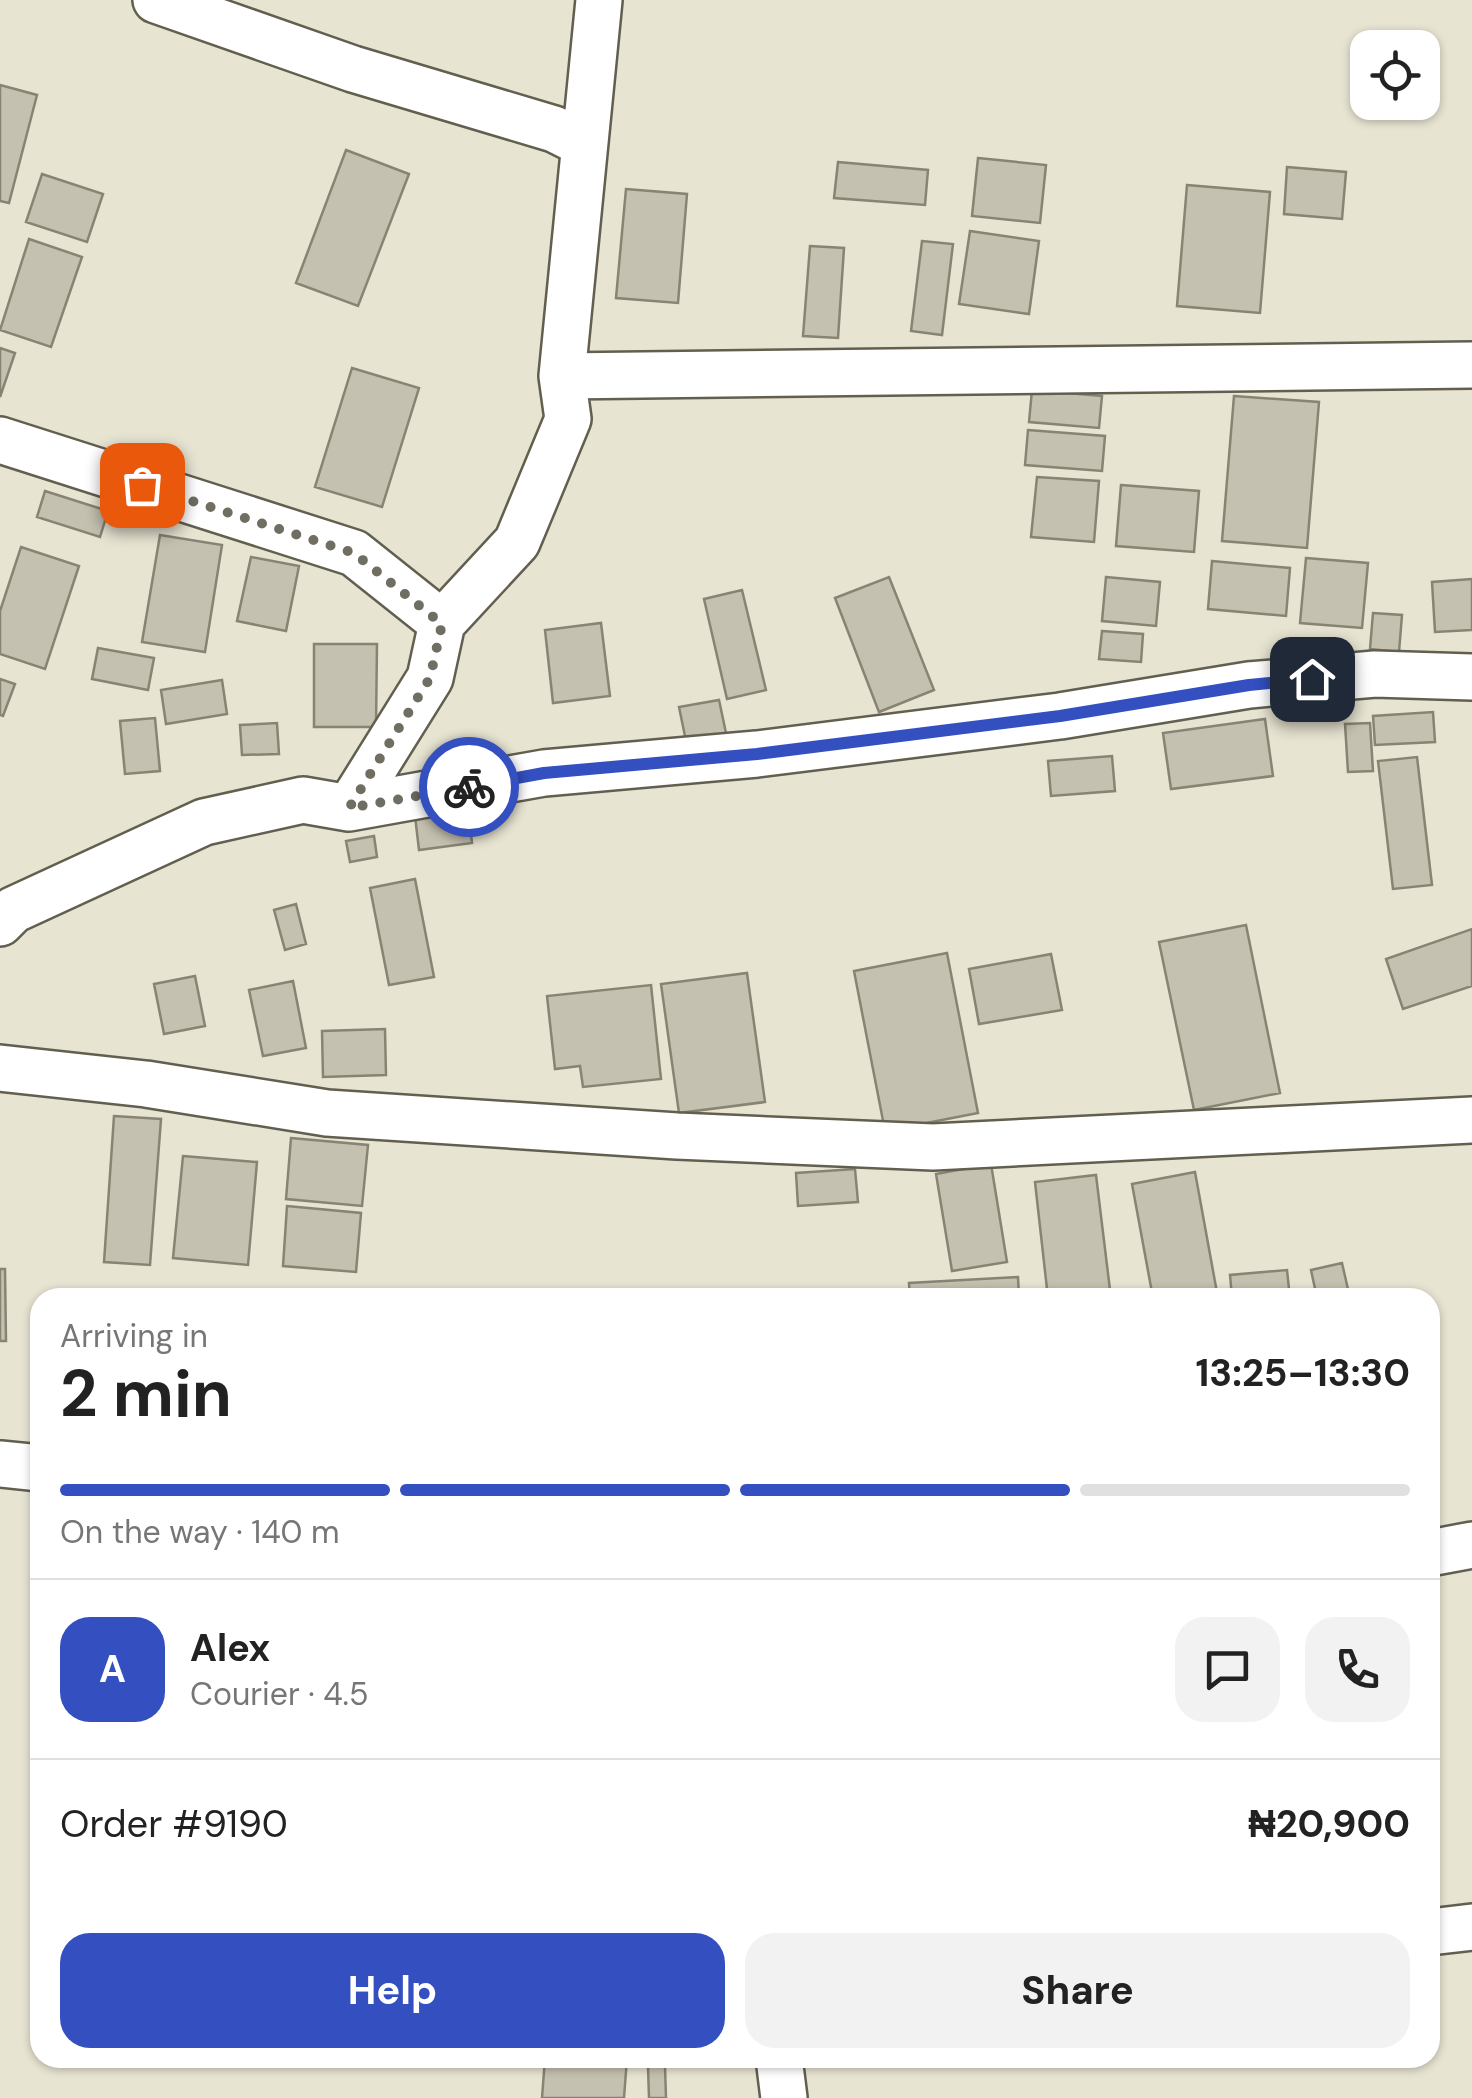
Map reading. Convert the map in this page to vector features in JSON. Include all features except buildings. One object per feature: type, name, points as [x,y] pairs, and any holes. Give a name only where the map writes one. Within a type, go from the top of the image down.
[{"type":"street","points":[[156,0],[353,68],[554,130],[584,144]]},
{"type":"street","points":[[349,808],[430,678],[442,624],[517,542],[568,419],[562,376],[599,0]]},
{"type":"street","points":[[562,376],[1472,365]]},
{"type":"street","points":[[0,440],[354,553],[442,624]]},
{"type":"street","points":[[4,912],[204,822],[303,800],[349,808],[544,773],[776,752],[1060,716],[1249,685],[1375,674],[1472,677]]},
{"type":"street","points":[[0,1068],[146,1084],[327,1113],[678,1136],[933,1147],[1472,1120]]},
{"type":"street","points":[[0,1464],[30,1467]]},
{"type":"street","points":[[1440,1552],[1472,1546]]},
{"type":"street","points":[[1440,1931],[1472,1927]]},
{"type":"street","points":[[780,2068],[784,2098]]},
{"type":"way so far","points":[[142,485],[354,553],[442,624],[430,678],[349,808],[469,787]]},
{"type":"route","points":[[469,787],[544,773],[757,754],[1060,716],[1249,685],[1312,679]]}]
